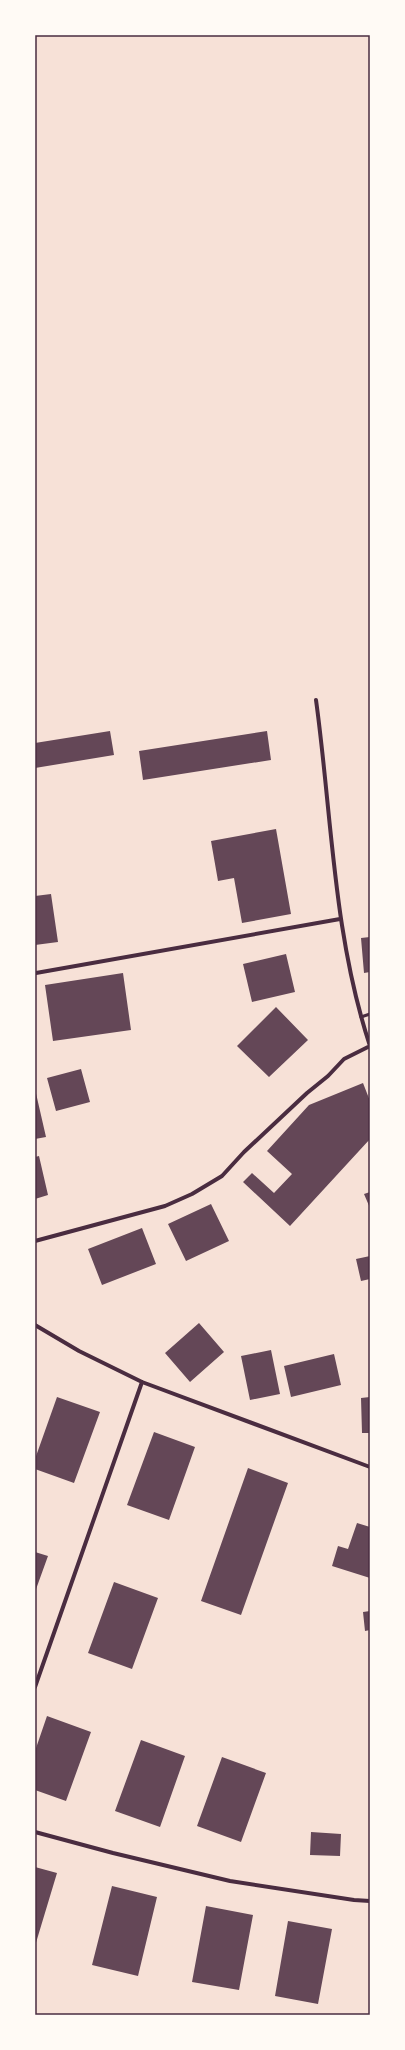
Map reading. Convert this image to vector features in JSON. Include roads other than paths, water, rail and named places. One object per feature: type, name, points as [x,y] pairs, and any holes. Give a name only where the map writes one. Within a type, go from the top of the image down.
[{"type":"street","points":[[35,1241],[165,1206],[192,1194],[222,1176],[244,1152],[295,1104],[328,1076],[344,1059],[370,1046],[352,984],[340,919],[325,766],[316,700]]},
{"type":"street","points":[[36,973],[340,919]]},
{"type":"street","points":[[35,1325],[79,1351],[142,1382],[370,1467]]},
{"type":"street","points":[[35,1687],[142,1382]]},
{"type":"street","points":[[35,1832],[113,1853],[230,1881],[354,1900],[370,1901]]},
{"type":"lane","points":[[361,1017],[370,1014]]}]
